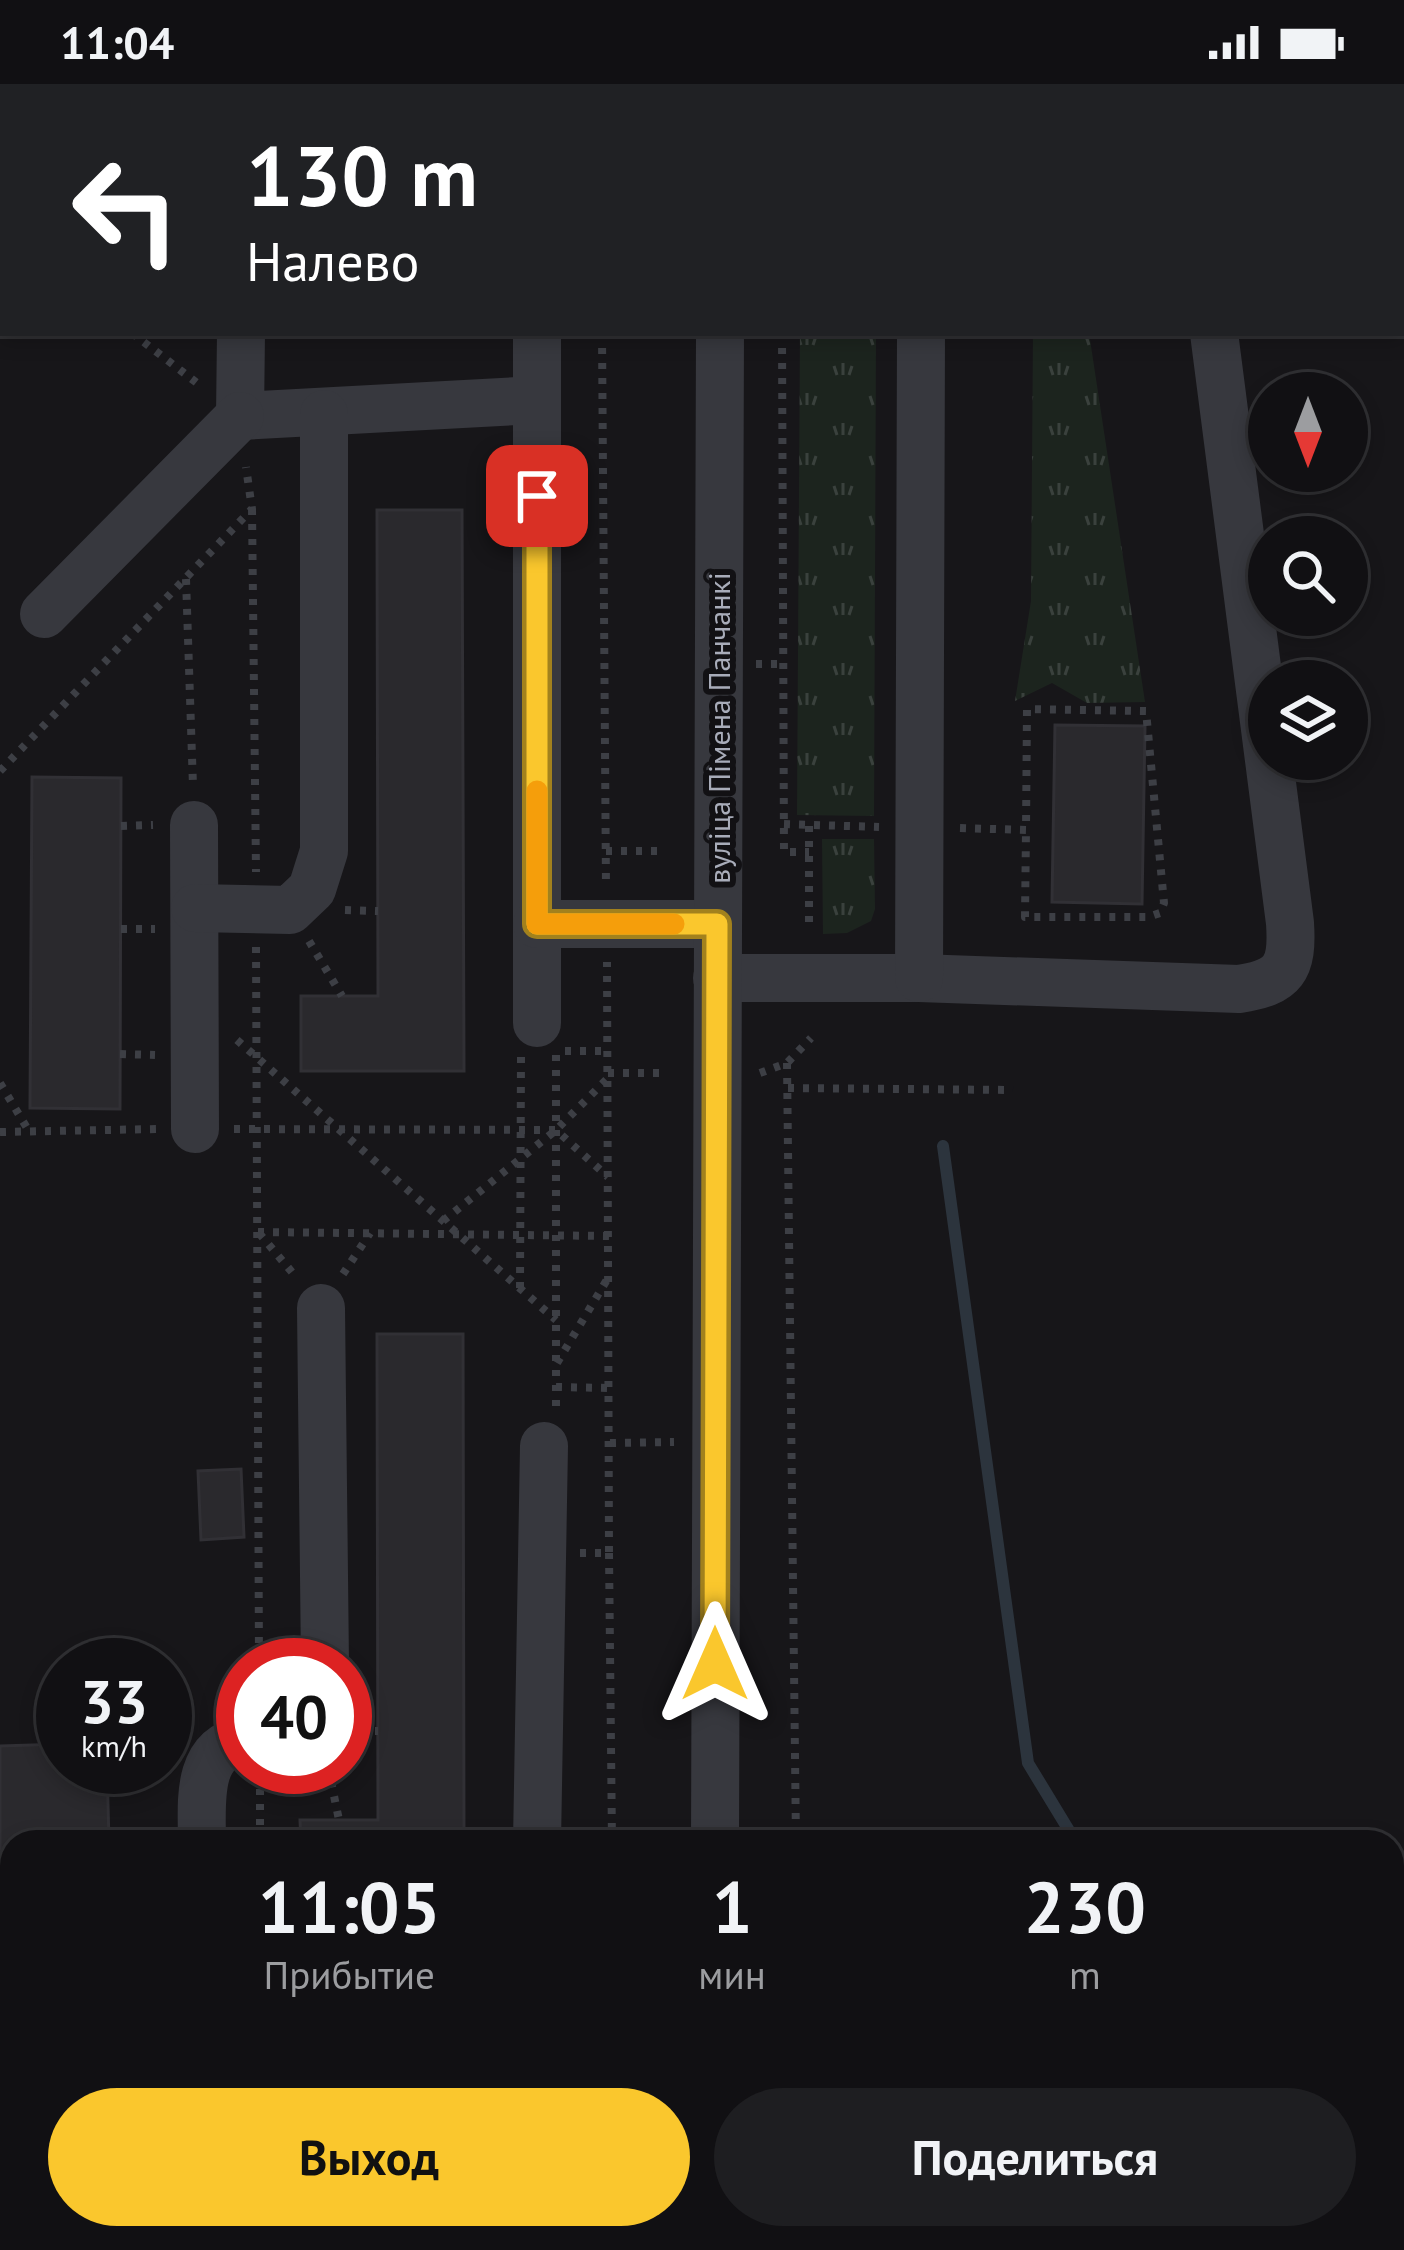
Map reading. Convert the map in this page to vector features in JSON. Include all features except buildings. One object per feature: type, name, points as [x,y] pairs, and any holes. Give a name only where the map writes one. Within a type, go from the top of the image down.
[{"type":"street","points":[[240,416],[241,336]]},
{"type":"street","points":[[537,336],[538,1042]]},
{"type":"street","name":"вуліца Пімена Панчанкі","points":[[716,1830],[720,336]]},
{"type":"street","points":[[920,978],[921,336]]},
{"type":"street","points":[[717,978],[920,978],[1239,989],[1276,978],[1289,958],[1290,923],[1214,336]]},
{"type":"street","points":[[44,614],[240,416],[537,400]]},
{"type":"street","points":[[194,908],[273,911],[312,889],[324,851],[324,414]]},
{"type":"street","points":[[194,825],[195,1129]]},
{"type":"street","points":[[537,924],[717,924]]},
{"type":"street","points":[[321,1308],[325,1638]]},
{"type":"street","points":[[537,1830],[550,1431]]},
{"type":"street","points":[[202,1830],[202,1784],[216,1754]]},
{"type":"path","points":[[602,336],[609,1509]]},
{"type":"path","points":[[782,336],[784,852],[809,852]]},
{"type":"path","points":[[252,509],[273,911],[256,1057],[259,1638]]},
{"type":"path","points":[[186,577],[194,825]]},
{"type":"path","points":[[1027,709],[1146,711],[1164,903],[1160,914],[1025,917],[1026,830],[1027,709]]},
{"type":"path","points":[[784,824],[1026,830]]},
{"type":"path","points":[[808,826],[809,929]]},
{"type":"path","points":[[606,850],[665,851]]},
{"type":"path","points":[[273,911],[342,996]]},
{"type":"path","points":[[195,1003],[556,1320]]},
{"type":"path","points":[[759,1074],[787,1063],[811,1038]]},
{"type":"path","points":[[520,1288],[521,1130],[538,1042]]},
{"type":"path","points":[[538,1042],[556,1130],[556,1387],[550,1431]]},
{"type":"path","points":[[787,1063],[796,1830]]},
{"type":"path","points":[[443,1221],[556,1130],[608,1076],[668,1073]]},
{"type":"path","points":[[0,1083],[28,1128]]},
{"type":"path","points":[[788,1088],[1013,1090]]},
{"type":"path","points":[[0,1132],[28,1128],[556,1130],[610,1178]]},
{"type":"path","points":[[258,1232],[610,1236]]},
{"type":"path","points":[[258,1232],[321,1308]]},
{"type":"path","points":[[556,1364],[610,1275]]},
{"type":"path","points":[[556,1387],[611,1388]]},
{"type":"path","points":[[610,1442],[714,1442]]},
{"type":"path","points":[[609,1553],[612,1830]]},
{"type":"path","points":[[372,1731],[378,1731]]},
{"type":"path","points":[[260,1794],[260,1830]]},
{"type":"path","points":[[334,1794],[339,1820]]},
{"type":"green space","points":[[800,336],[876,336],[874,816],[797,815]]},
{"type":"green space","points":[[1033,336],[1089,336],[1145,702],[1087,703],[1052,683],[1015,701],[1031,601]]},
{"type":"green space","points":[[822,839],[874,839],[875,909],[871,921],[847,933],[823,934]]},
{"type":"waterway","points":[[943,1146],[1028,1763],[1069,1830]]},
{"type":"slow traffic","points":[[537,791],[537,924],[674,924]]},
{"type":"route","points":[[537,496],[537,924],[717,924],[715,1664]]}]
